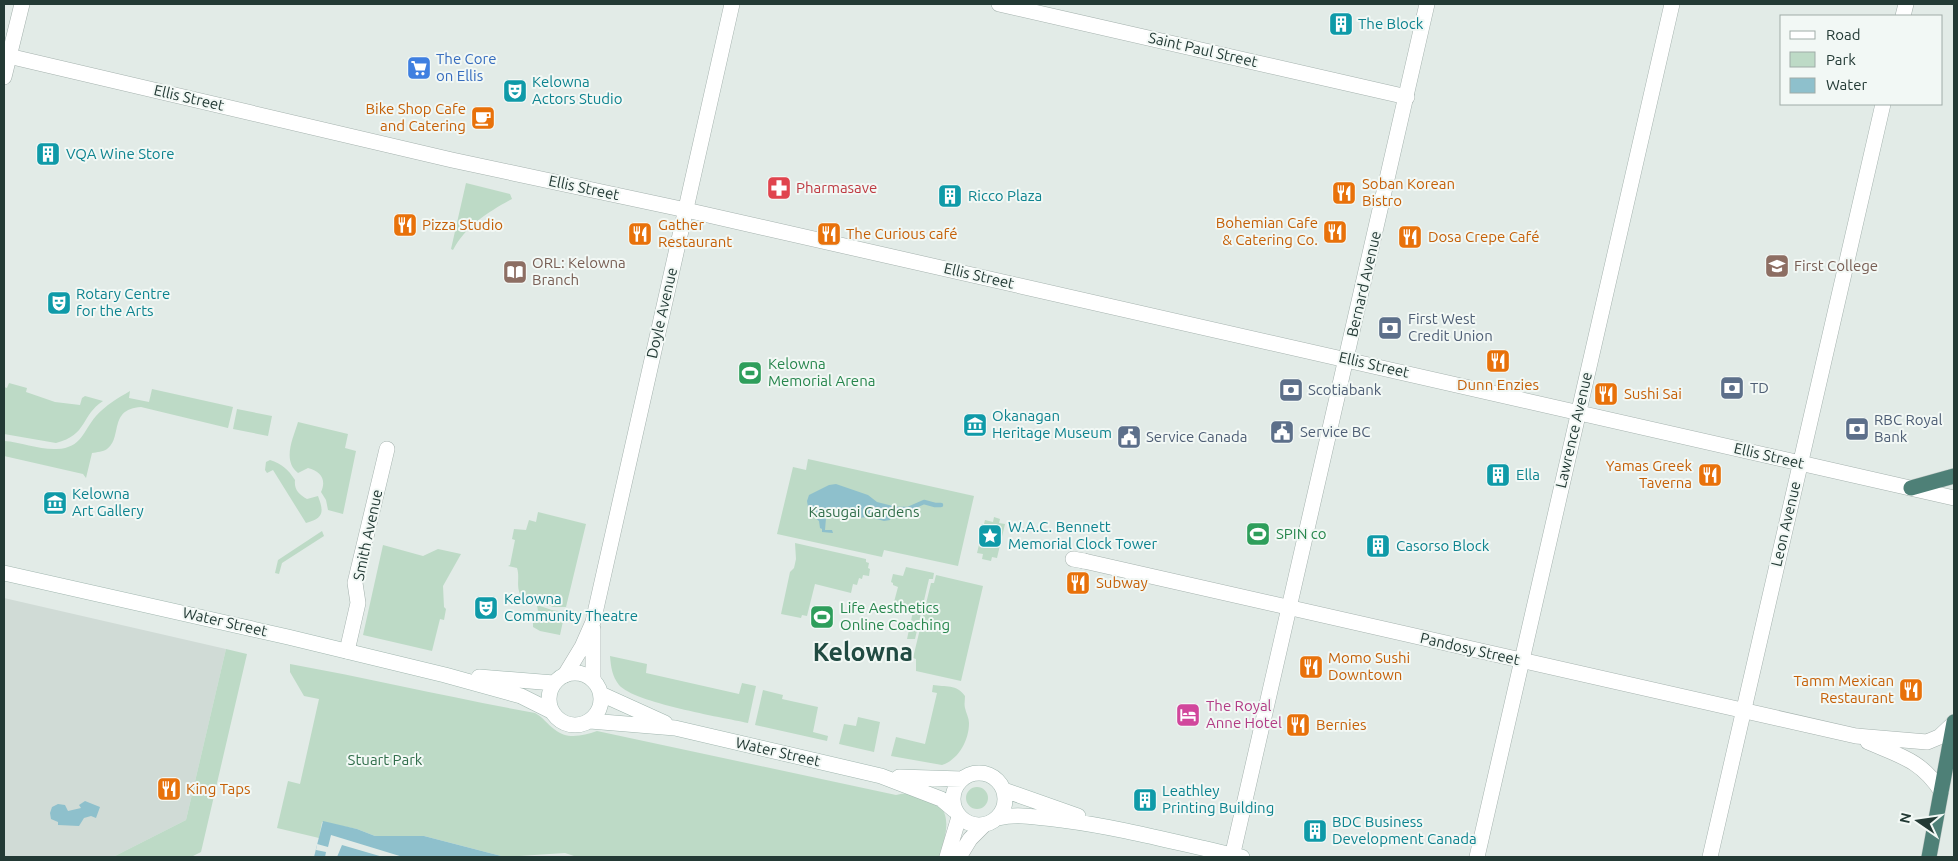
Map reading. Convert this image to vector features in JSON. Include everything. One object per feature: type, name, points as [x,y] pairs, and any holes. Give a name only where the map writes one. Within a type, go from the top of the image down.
[{"type":"highway","points":[[1911,488],[1954,476]]},
{"type":"highway","points":[[1929,857],[1954,722]]},
{"type":"street","points":[[4,77],[6,55],[22,4]]},
{"type":"street","name":"Doyle Avenue","points":[[560,679],[582,647],[593,622],[732,4]]},
{"type":"street","name":"Saint Paul Street","points":[[999,4],[1407,97]]},
{"type":"street","name":"Bernard Avenue","points":[[1236,857],[1290,608],[1427,4]]},
{"type":"street","name":"Lawrence Avenue","points":[[1477,857],[1672,4]]},
{"type":"street","name":"Ellis Street","points":[[6,55],[452,160],[686,210],[1954,498]]},
{"type":"street","name":"Leon Avenue","points":[[1710,857],[1883,105]]},
{"type":"street","name":"Smith Avenue","points":[[347,651],[358,604],[355,584],[387,449]]},
{"type":"street","name":"Pandosy Street","points":[[1078,560],[1856,736],[1927,742],[1939,737],[1954,722]]},
{"type":"street","name":"Water Street","points":[[4,573],[445,675],[521,696],[552,711]]},
{"type":"street","name":"Doyle Avenue","points":[[593,622],[593,680]]},
{"type":"street","points":[[579,673],[593,680],[601,694],[600,709],[590,721],[576,726],[562,722],[552,711],[549,696],[560,679],[579,673]]},
{"type":"street","name":"Water Street","points":[[445,675],[560,679]]},
{"type":"street","name":"Water Street","points":[[601,694],[676,728]]},
{"type":"street","name":"Water Street","points":[[590,721],[676,728],[882,776],[941,799],[957,814]]},
{"type":"street","name":"Pandosy Street","points":[[1856,736],[1917,763],[1933,778],[1941,791]]},
{"type":"street","points":[[947,857],[957,814],[953,795],[956,786],[962,779],[970,774],[981,773],[991,776],[1000,783],[1004,790],[1004,804],[998,818]]},
{"type":"street","name":"Water Street","points":[[882,776],[962,779]]},
{"type":"street","points":[[1004,790],[1110,826],[1236,857]]},
{"type":"street","points":[[957,814],[966,823],[984,826]]},
{"type":"street","points":[[958,857],[970,839],[984,826],[998,818],[1011,815],[1110,826]]},
{"type":"shaded area","points":[[4,598],[226,649],[186,820],[113,857],[4,857]]},
{"type":"green space","points":[[466,183],[510,194],[512,199],[478,220],[458,241],[453,250],[451,249]]},
{"type":"green space","points":[[9,383],[27,388],[26,392],[55,402],[80,405],[82,398],[85,396],[103,401],[96,406],[74,435],[56,443],[4,434],[4,387],[7,388]]},
{"type":"green space","points":[[152,389],[233,407],[228,428],[141,407],[131,409],[120,418],[112,444],[105,450],[92,453],[86,478],[83,474],[4,456],[4,441],[51,449],[72,446],[81,438],[96,416],[112,402],[130,391],[129,398],[149,402]]},
{"type":"green space","points":[[237,409],[272,416],[268,436],[233,429]]},
{"type":"green space","points":[[298,422],[348,434],[345,448],[356,451],[343,514],[328,510],[326,500],[321,492],[323,479],[319,473],[308,468],[298,473],[293,468],[290,449]]},
{"type":"green space","name":"Kasugai Gardens","points":[[808,459],[974,496],[958,566],[884,550],[882,557],[777,534],[793,467],[806,470]]},
{"type":"green space","points":[[270,460],[281,465],[290,473],[295,480],[296,489],[307,499],[318,496],[322,510],[316,519],[306,523],[273,470],[267,473],[265,470],[266,462]]},
{"type":"green space","points":[[538,512],[586,524],[566,607],[553,607],[520,594],[517,568],[508,566],[510,565],[515,540],[512,539],[514,529],[526,530],[529,520],[536,522]]},
{"type":"green space","points":[[994,517],[1000,519],[999,523],[1005,524],[997,558],[992,557],[991,561],[982,559],[983,554],[977,553],[985,520],[993,522]]},
{"type":"green space","points":[[322,531],[324,536],[282,563],[279,574],[275,573],[278,560]]},
{"type":"green space","points":[[795,543],[866,559],[866,562],[869,563],[869,576],[863,575],[862,579],[859,578],[857,585],[853,584],[851,593],[815,584],[807,616],[802,615],[801,618],[781,614],[790,572],[794,568],[796,559]]},
{"type":"green space","points":[[383,545],[423,556],[438,549],[461,554],[443,586],[444,607],[446,609],[444,620],[440,619],[432,651],[363,635]]},
{"type":"green space","points":[[906,567],[934,573],[933,579],[929,579],[915,639],[907,639],[914,607],[894,602],[898,587],[891,582],[893,574],[903,576]]},
{"type":"green space","points":[[936,575],[983,586],[961,681],[916,671],[916,659],[913,658],[931,583],[934,583]]},
{"type":"green space","points":[[537,605],[565,612],[560,635],[540,631],[533,627],[533,619],[538,611]]},
{"type":"green space","points":[[226,649],[247,654],[201,852],[191,857],[113,857],[186,820]]},
{"type":"green space","points":[[610,656],[647,664],[646,673],[739,694],[742,683],[756,686],[748,723],[660,703],[628,692],[619,685],[615,678],[611,668]]},
{"type":"green space","name":"Stuart Park","points":[[290,664],[535,713],[564,735],[580,735],[597,731],[896,795],[907,794],[924,797],[934,801],[945,814],[946,830],[940,857],[577,857],[565,853],[505,857],[424,836],[375,836],[357,829],[322,822],[319,838],[277,828],[288,781],[300,784],[319,699],[304,696],[290,672]]},
{"type":"green space","points":[[933,685],[955,688],[965,696],[969,723],[962,749],[953,759],[942,765],[891,756],[896,737],[925,744],[937,693],[932,692]]},
{"type":"green space","points":[[763,690],[783,695],[782,699],[818,707],[813,732],[828,736],[827,741],[755,725]]},
{"type":"green space","points":[[858,717],[880,722],[874,752],[839,744],[844,724],[856,726]]},
{"type":"green space","points":[[977,787],[985,790],[988,798],[985,806],[977,809],[969,806],[966,798],[969,790]]},
{"type":"water","points":[[836,484],[868,495],[877,502],[897,507],[898,510],[890,520],[884,521],[869,517],[856,518],[852,514],[846,513],[844,516],[830,516],[830,518],[826,518],[825,530],[832,530],[833,533],[822,532],[819,521],[809,513],[807,501],[809,495],[829,485]]},
{"type":"water","points":[[85,801],[100,807],[96,818],[91,816],[84,818],[79,826],[58,825],[58,822],[51,819],[52,807],[58,804],[65,805],[68,811],[81,808],[79,805]]},
{"type":"water","points":[[323,821],[357,829],[375,836],[424,836],[505,857],[314,857]]},
{"type":"pier","points":[[331,835],[403,857],[383,857],[342,845],[337,857],[325,857],[326,852],[316,850],[317,844],[328,847]]},
{"type":"waterway","points":[[898,509],[908,509],[924,502],[941,505]]},
{"type":"place","name":"The Block","points":[[1341,24]]},
{"type":"place","name":"The Core on Ellis","points":[[419,68]]},
{"type":"place","name":"Kelowna Actors Studio","points":[[515,91]]},
{"type":"place","name":"Bike Shop Cafe and Catering","points":[[483,118]]},
{"type":"place","name":"VQA Wine Store","points":[[48,154]]},
{"type":"place","name":"Pharmasave","points":[[779,188]]},
{"type":"place","name":"Soban Korean Bistro","points":[[1344,193]]},
{"type":"place","name":"Ricco Plaza","points":[[950,196]]},
{"type":"place","name":"Pizza Studio","points":[[405,225]]},
{"type":"place","name":"Bohemian Cafe & Catering Co.","points":[[1335,232]]},
{"type":"place","name":"Gather Restaurant","points":[[640,234]]},
{"type":"place","name":"The Curious café","points":[[829,234]]},
{"type":"place","name":"Dosa Crepe Café","points":[[1410,237]]},
{"type":"place","name":"First College","points":[[1777,266]]},
{"type":"place","name":"ORL: Kelowna Branch","points":[[515,272]]},
{"type":"place","name":"Rotary Centre for the Arts","points":[[59,303]]},
{"type":"place","name":"First West Credit Union","points":[[1390,328]]},
{"type":"place","name":"Dunn Enzies","points":[[1498,361]]},
{"type":"place","name":"Kelowna Memorial Arena","points":[[750,373]]},
{"type":"place","name":"TD","points":[[1732,388]]},
{"type":"place","name":"Scotiabank","points":[[1291,390]]},
{"type":"place","name":"Sushi Sai","points":[[1606,394]]},
{"type":"place","name":"Okanagan Heritage Museum","points":[[975,425]]},
{"type":"place","name":"RBC Royal Bank","points":[[1857,429]]},
{"type":"place","name":"Service BC","points":[[1282,432]]},
{"type":"place","name":"Service Canada","points":[[1129,437]]},
{"type":"place","name":"Ella","points":[[1498,475]]},
{"type":"place","name":"Yamas Greek Taverna","points":[[1710,475]]},
{"type":"place","name":"Kelowna Art Gallery","points":[[55,503]]},
{"type":"place","name":"SPIN co","points":[[1258,534]]},
{"type":"place","name":"W.A.C. Bennett Memorial Clock Tower","points":[[990,536]]},
{"type":"place","name":"Casorso Block","points":[[1378,546]]},
{"type":"place","name":"Subway","points":[[1078,583]]},
{"type":"place","name":"Kelowna Community Theatre","points":[[486,608]]},
{"type":"place","name":"Life Aesthetics Online Coaching","points":[[822,617]]},
{"type":"place","name":"Momo Sushi Downtown","points":[[1311,667]]},
{"type":"place","name":"Tamm Mexican Restaurant","points":[[1911,690]]},
{"type":"place","name":"The Royal Anne Hotel","points":[[1188,715]]},
{"type":"place","name":"Bernies","points":[[1298,725]]},
{"type":"place","name":"King Taps","points":[[169,789]]},
{"type":"place","name":"Leathley Printing Building","points":[[1145,800]]},
{"type":"place","name":"BDC Business Development Canada","points":[[1315,831]]},
{"type":"district","name":"Kelowna","points":[[863,652]]}]
